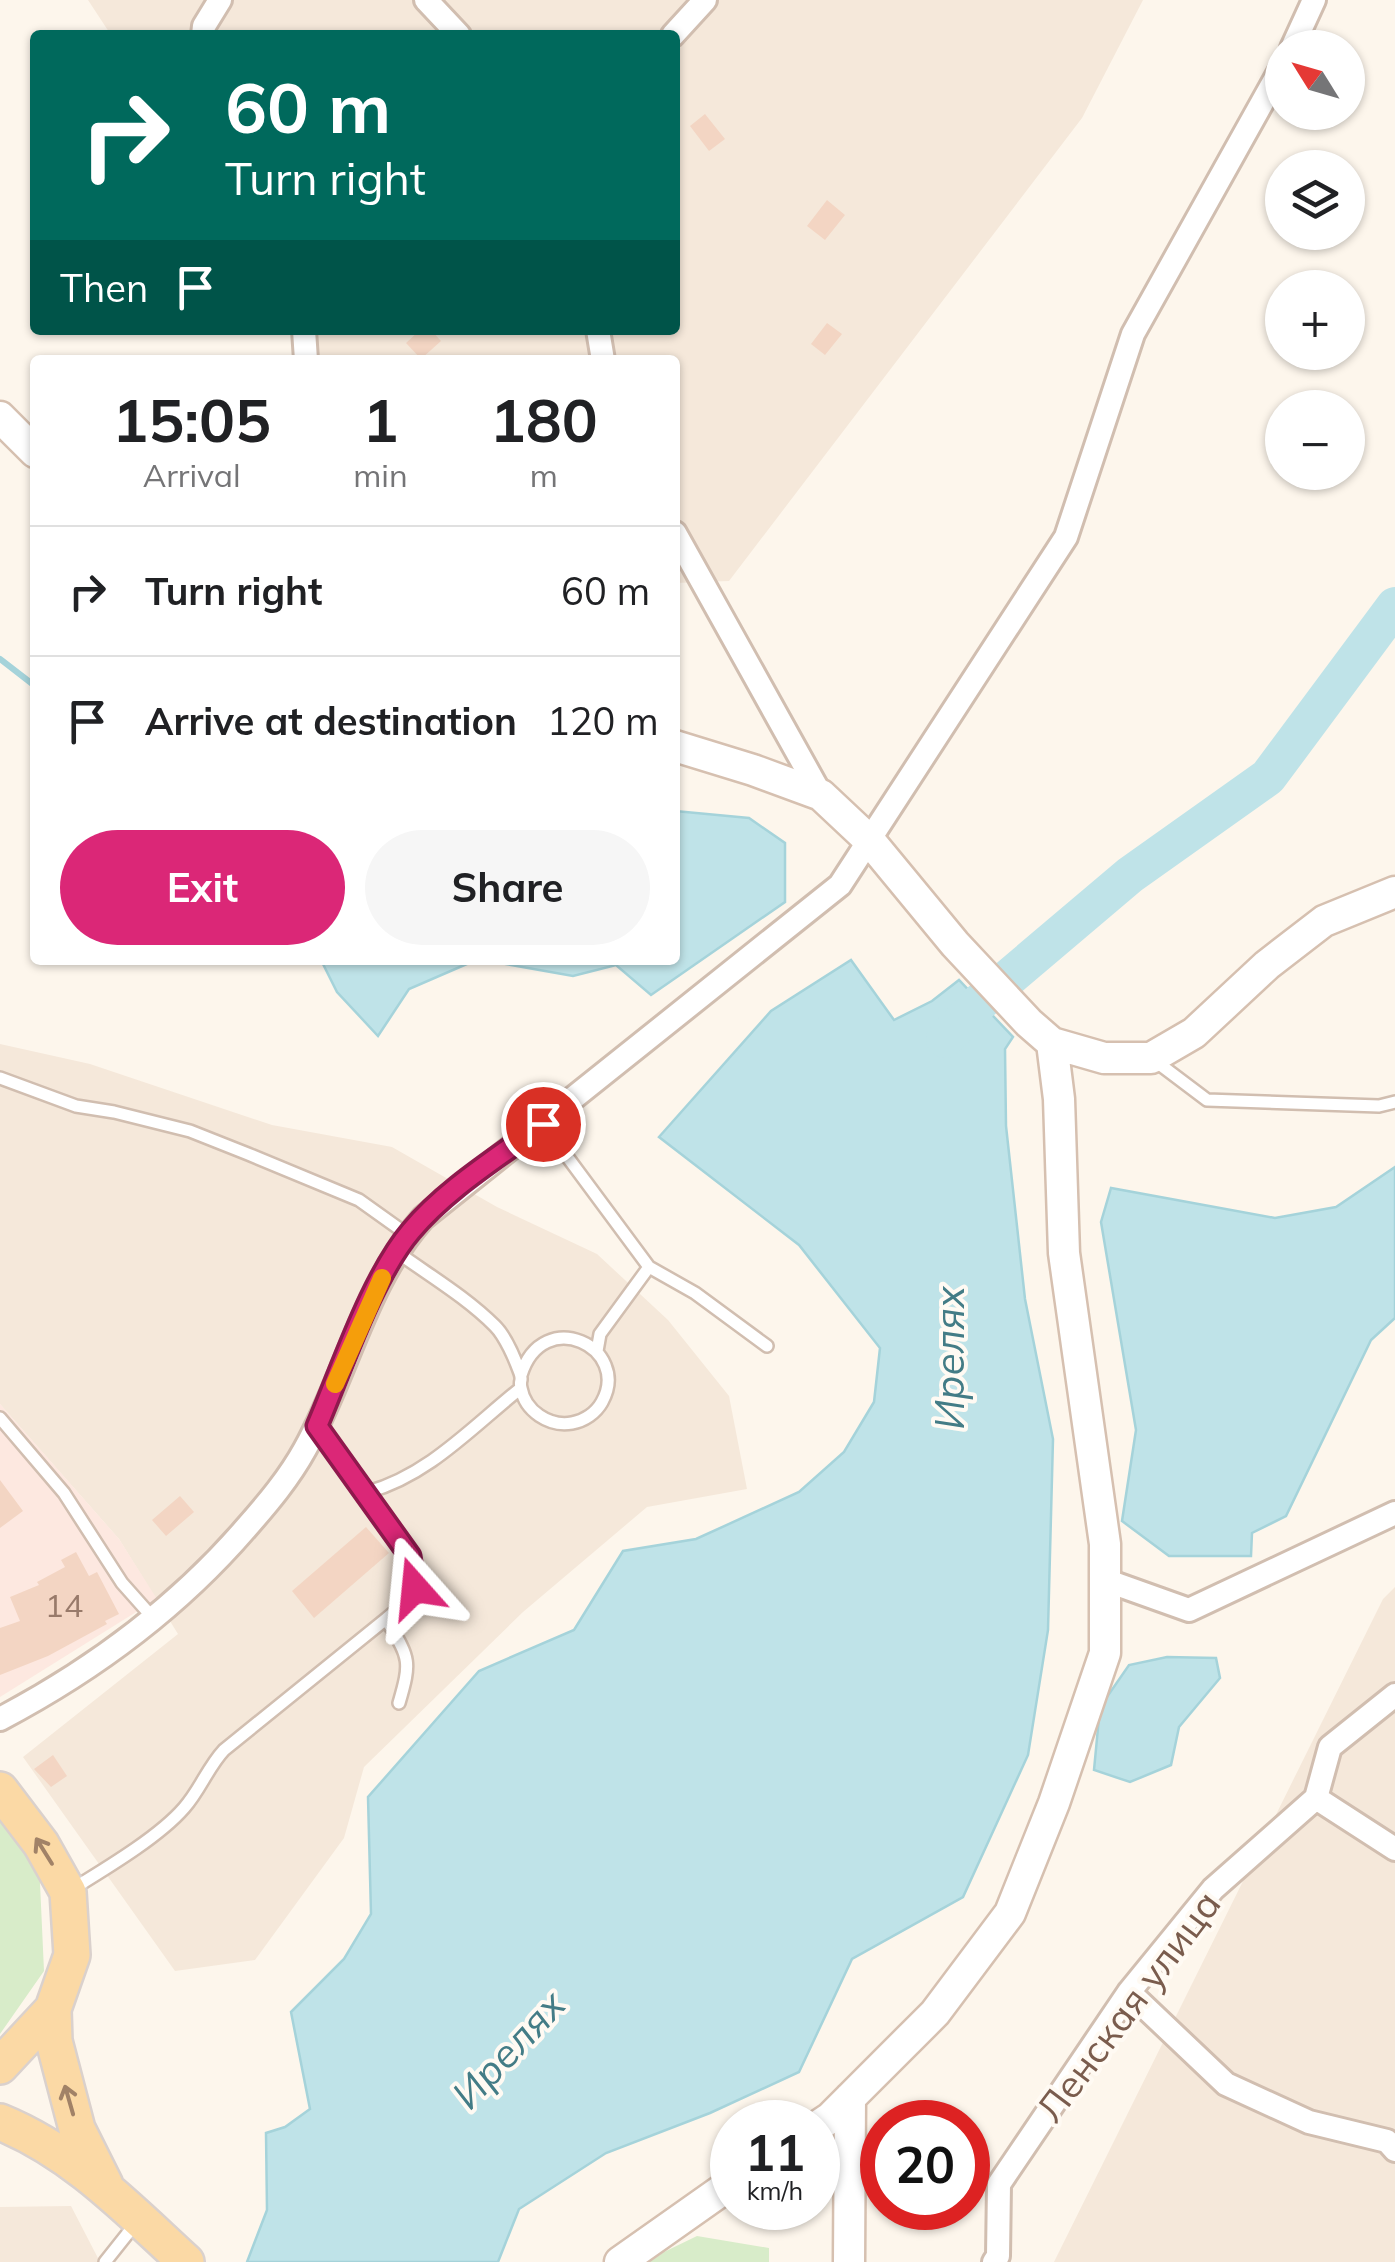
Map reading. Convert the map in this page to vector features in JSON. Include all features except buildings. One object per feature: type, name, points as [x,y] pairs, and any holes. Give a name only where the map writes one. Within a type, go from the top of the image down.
[{"type":"main road","points":[[0,1790],[41,1844],[68,1892],[72,1954],[53,2009],[54,2041],[77,2129],[105,2185]]},
{"type":"main road","points":[[0,2066],[53,2009]]},
{"type":"main road","points":[[0,2122],[50,2148],[105,2185],[186,2262]]},
{"type":"street","points":[[204,30],[220,0]]},
{"type":"street","points":[[677,30],[704,0]]},
{"type":"street","points":[[1300,30],[1314,0]]},
{"type":"street","points":[[428,1],[454,30]]},
{"type":"street","points":[[0,1719],[89,1666],[154,1620],[218,1560],[283,1485],[317,1426],[384,1274],[402,1243],[444,1198],[543,1124],[840,885],[1066,537],[1133,334],[1265,97]]},
{"type":"street","points":[[0,417],[30,447]]},
{"type":"street","points":[[680,543],[821,795],[870,841],[974,965],[1040,1033],[1104,1058],[1151,1058],[1194,1033],[1267,965],[1324,920],[1395,892]]},
{"type":"street","points":[[680,748],[821,795]]},
{"type":"street","points":[[840,2107],[935,2013],[1010,1913],[1054,1803],[1105,1653],[1105,1544],[1064,1253],[1059,1099],[1040,1033]]},
{"type":"street","points":[[1105,1580],[1188,1610],[1395,1514]]},
{"type":"street","points":[[1395,1694],[1330,1747],[1316,1798],[1395,1849]]},
{"type":"street","name":"Ленская улица","points":[[999,2260],[999,2184],[1129,1992],[1213,1889],[1316,1798]]},
{"type":"street","points":[[1129,1992],[1226,2084],[1309,2122],[1386,2142],[1395,2150]]},
{"type":"street","points":[[849,2262],[850,2098]]},
{"type":"street","points":[[620,2262],[710,2199]]},
{"type":"lane","points":[[1151,1058],[1208,1100],[1379,1106],[1395,1102]]},
{"type":"lane","points":[[0,1078],[76,1106],[190,1131],[359,1200],[498,1328],[521,1381],[525,1401],[544,1420],[570,1424],[583,1420],[602,1402],[607,1389],[604,1362],[586,1342],[558,1337],[533,1350],[521,1381],[446,1452],[408,1478],[368,1492]]},
{"type":"lane","points":[[543,1124],[649,1267],[695,1293],[766,1346]]},
{"type":"lane","points":[[597,1352],[600,1334],[649,1267]]},
{"type":"lane","points":[[0,1418],[64,1492],[122,1583],[154,1620]]},
{"type":"lane","points":[[68,1892],[159,1831],[183,1809],[224,1750],[386,1619],[415,1588],[410,1556],[368,1492],[317,1426]]},
{"type":"lane","points":[[386,1619],[410,1667],[399,1703]]},
{"type":"lane","points":[[105,2262],[139,2220]]},
{"type":"shaded area","points":[[88,0],[1143,0],[1082,118],[729,581],[680,583],[680,355],[319,355],[306,335],[680,335],[680,30],[108,30]]},
{"type":"shaded area","points":[[0,1044],[90,1064],[272,1125],[392,1147],[497,1207],[597,1254],[668,1320],[729,1396],[747,1489],[647,1507],[523,1612],[364,1767],[344,1838],[255,1960],[175,1971],[23,1757],[178,1634],[119,1539],[0,1404]]},
{"type":"shaded area","points":[[0,1404],[119,1539],[157,1599],[0,1697]]},
{"type":"shaded area","points":[[1395,1587],[1395,2262],[1054,2262],[1383,1599]]},
{"type":"shaded area","points":[[71,2206],[100,2262],[0,2262],[0,2207]]},
{"type":"green space","points":[[0,1809],[39,1861],[44,1971],[0,2034]]},
{"type":"green space","points":[[697,2236],[769,2248],[769,2262],[650,2262]]},
{"type":"water","points":[[680,811],[749,818],[785,843],[785,902],[651,995],[616,965],[680,965]]},
{"type":"water","points":[[851,960],[894,1020],[932,1001],[959,980],[1013,1037],[1005,1049],[1006,1126],[1025,1299],[1053,1439],[1048,1630],[1028,1755],[963,1897],[852,1959],[799,2072],[738,2100],[710,2100],[710,2113],[606,2153],[519,2209],[498,2262],[247,2262],[267,2210],[266,2133],[285,2127],[310,2109],[291,2012],[344,1959],[371,1914],[368,1797],[479,1671],[574,1630],[623,1551],[696,1539],[799,1492],[844,1452],[874,1402],[880,1348],[799,1245],[659,1137],[771,1011]]},
{"type":"water","points":[[324,965],[464,965],[409,989],[378,1036],[337,992]]},
{"type":"water","points":[[511,965],[616,965],[573,976]]},
{"type":"water","points":[[1395,1167],[1395,1318],[1371,1340],[1286,1516],[1252,1533],[1251,1556],[1169,1556],[1122,1521],[1136,1430],[1101,1222],[1111,1188],[1275,1218],[1336,1207]]},
{"type":"water","points":[[1167,1657],[1216,1658],[1220,1678],[1179,1727],[1171,1765],[1130,1782],[1094,1770],[1100,1707],[1129,1665]]},
{"type":"waterway","name":"Ирелях","points":[[945,1039],[980,1002],[1130,875],[1268,777],[1395,606]]},
{"type":"waterway","points":[[0,659],[30,682]]},
{"type":"slow traffic","points":[[335,1384],[382,1278]]},
{"type":"route","points":[[415,1588],[410,1556],[368,1492],[317,1426],[384,1274],[408,1234],[444,1198],[543,1124]]}]
